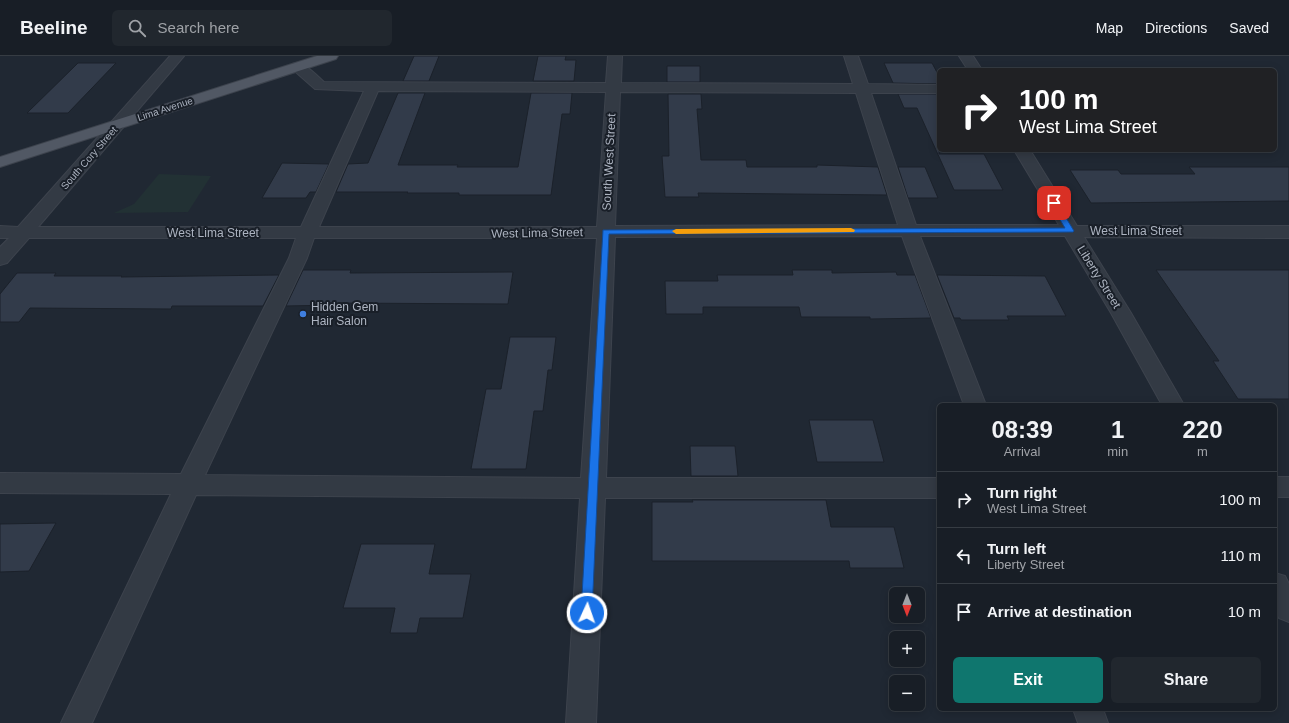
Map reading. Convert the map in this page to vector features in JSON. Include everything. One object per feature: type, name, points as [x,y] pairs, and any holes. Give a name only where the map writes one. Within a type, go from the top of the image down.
[{"type":"main road","name":"Lima Avenue","points":[[0,162],[331,56]]},
{"type":"street","name":"South Cory Street","points":[[0,259],[177,56]]},
{"type":"street","name":"South West Street","points":[[581,723],[615,56]]},
{"type":"street","points":[[851,56],[909,230],[974,403]]},
{"type":"street","points":[[966,56],[974,68]]},
{"type":"street","points":[[297,67],[320,86],[863,90],[937,89]]},
{"type":"street","points":[[76,723],[188,484],[298,258],[307,233],[373,86]]},
{"type":"street","name":"Liberty Street","points":[[1023,152],[1121,313],[1172,403]]},
{"type":"street","name":"West Lima Street","points":[[0,232],[307,233],[909,230],[1289,232]]},
{"type":"street","points":[[0,483],[593,488],[937,488]]},
{"type":"street","points":[[1277,487],[1289,487]]},
{"type":"street","points":[[1277,588],[1289,609]]},
{"type":"street","points":[[1089,711],[1093,723]]},
{"type":"shaded area","points":[[159,174],[211,176],[188,212],[114,213],[134,204]]},
{"type":"building","points":[[414,56],[439,56],[429,81],[403,81]]},
{"type":"building","points":[[538,56],[566,56],[565,60],[576,60],[574,81],[533,81]]},
{"type":"building","points":[[78,63],[116,63],[68,113],[27,113]]},
{"type":"building","points":[[884,63],[932,63],[937,72],[937,84],[893,83]]},
{"type":"building","points":[[667,66],[700,66],[700,82],[667,82]]},
{"type":"building","points":[[398,93],[425,93],[398,165],[518,167],[531,93],[572,93],[570,114],[562,114],[551,195],[459,195],[459,193],[336,192],[348,164],[368,163]]},
{"type":"building","points":[[668,94],[701,94],[702,109],[697,109],[701,160],[746,160],[747,167],[817,167],[817,165],[878,167],[887,195],[698,193],[699,197],[665,197],[662,156],[669,156]]},
{"type":"building","points":[[898,94],[937,94],[937,152],[939,152],[939,154],[984,154],[1003,190],[954,190],[917,108],[904,108]]},
{"type":"building","points":[[282,163],[329,164],[316,192],[310,192],[306,198],[262,198]]},
{"type":"building","points":[[898,167],[925,167],[938,198],[908,198]]},
{"type":"building","points":[[1189,167],[1289,167],[1289,201],[1091,203],[1070,170],[1118,170],[1121,174],[1195,174]]},
{"type":"building","points":[[303,270],[351,270],[350,273],[513,272],[508,304],[338,303],[337,305],[286,306]]},
{"type":"building","points":[[792,270],[832,270],[832,273],[896,272],[897,275],[915,275],[931,318],[870,319],[870,317],[801,317],[799,307],[703,307],[703,314],[666,314],[665,281],[718,281],[717,275],[793,275]]},
{"type":"building","points":[[1156,270],[1289,270],[1289,399],[1238,399],[1213,361],[1219,361]]},
{"type":"building","points":[[17,273],[56,273],[54,276],[122,276],[121,277],[279,275],[263,306],[172,306],[171,309],[30,308],[19,322],[0,322],[0,294]]},
{"type":"building","points":[[937,275],[1045,276],[1066,316],[1007,316],[1009,320],[961,320],[960,318],[954,318]]},
{"type":"building","points":[[510,337],[556,337],[552,370],[548,370],[543,411],[534,411],[526,469],[471,469],[486,389],[501,389]]},
{"type":"building","points":[[809,420],[873,420],[884,462],[817,462]]},
{"type":"building","points":[[690,446],[735,446],[738,476],[691,476]]},
{"type":"building","points":[[692,500],[826,500],[831,527],[894,527],[904,568],[850,568],[849,561],[652,561],[652,502],[693,502]]},
{"type":"building","points":[[56,523],[29,571],[0,572],[0,524]]},
{"type":"building","points":[[361,544],[435,544],[429,574],[471,574],[463,618],[420,618],[417,633],[390,633],[395,608],[343,608]]},
{"type":"slow traffic","points":[[676,231],[851,230]]},
{"type":"place","name":"Hidden Gem Hair Salon","points":[[303,314]]},
{"type":"route","points":[[587,613],[605,232],[843,230],[1070,231],[1054,203]]}]
